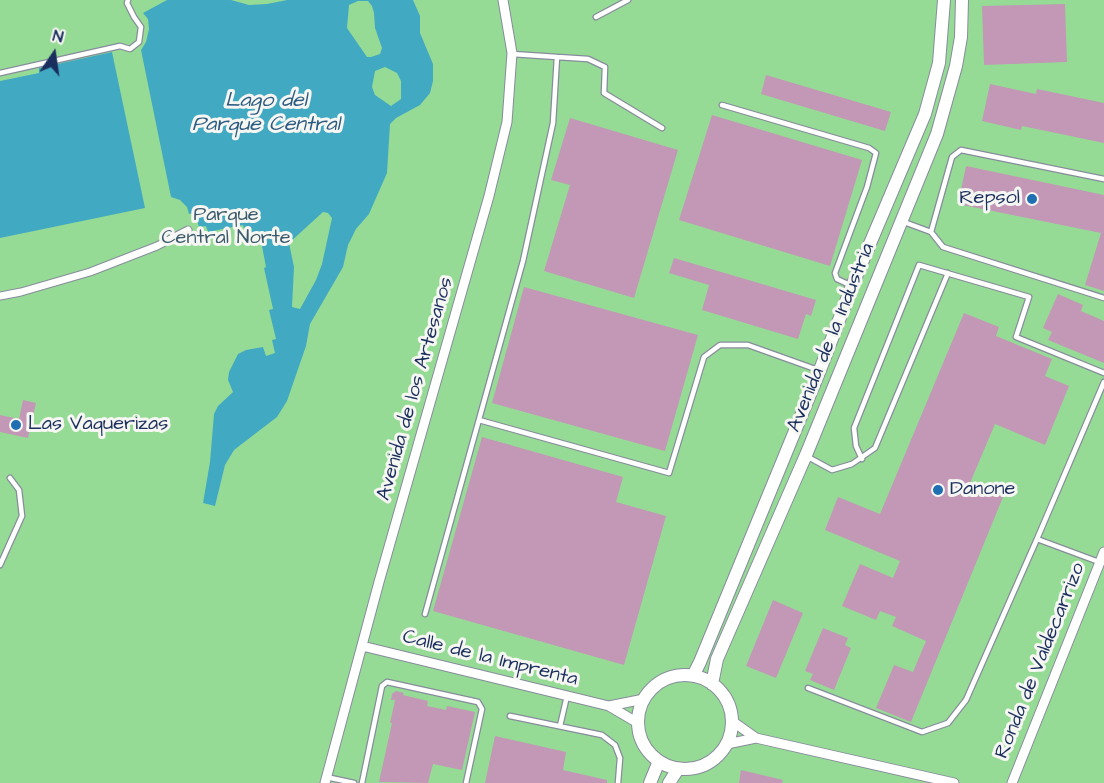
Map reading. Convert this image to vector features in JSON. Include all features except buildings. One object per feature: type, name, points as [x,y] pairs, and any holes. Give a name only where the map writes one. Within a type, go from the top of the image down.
[{"type":"street","name":"Avenida de los Artesanos","points":[[325,780],[489,196],[507,122],[512,53],[503,0]]},
{"type":"street","name":"Avenida de la Industria","points":[[693,676],[820,370],[852,286],[925,114],[939,63],[944,0]]},
{"type":"street","name":"Avenida de la Industria","points":[[712,684],[717,659],[806,455],[937,134],[956,66],[961,37],[962,0]]},
{"type":"street","points":[[0,296],[90,272],[157,246],[188,230]]},
{"type":"street","name":"Ronda de Valdecarrizo","points":[[1012,783],[1104,552]]},
{"type":"street","name":"Calle de la Imprenta","points":[[362,646],[609,706],[638,723]]},
{"type":"street","points":[[678,676],[693,676],[712,684],[723,694],[730,707],[732,721],[727,744],[719,756],[693,769],[678,769],[659,761],[648,751],[641,738],[638,723],[639,711],[644,699],[653,688],[665,680],[678,676]]},
{"type":"street","name":"Calle de la Imprenta","points":[[609,706],[644,699]]},
{"type":"street","points":[[732,721],[756,738],[954,783]]},
{"type":"street","points":[[727,744],[756,738]]},
{"type":"street","points":[[650,783],[659,761]]},
{"type":"street","points":[[669,783],[678,769]]},
{"type":"lane","points":[[0,73],[120,46],[130,49],[139,42],[141,27],[134,17],[128,0]]},
{"type":"lane","points":[[596,17],[628,0]]},
{"type":"lane","points":[[512,53],[588,59],[605,67],[604,93],[662,128]]},
{"type":"lane","points":[[425,614],[523,261],[553,123],[557,57]]},
{"type":"lane","points":[[722,105],[869,148],[876,153],[872,173],[835,273],[837,279],[852,286]]},
{"type":"lane","points":[[931,232],[952,157],[961,150],[1104,179]]},
{"type":"lane","points":[[901,221],[931,232],[943,247],[1104,298]]},
{"type":"lane","points":[[862,459],[856,446],[854,428],[919,265],[1029,297],[1016,337],[1104,373]]},
{"type":"lane","points":[[806,455],[832,470],[862,459],[875,448],[948,273]]},
{"type":"lane","points":[[479,420],[669,473],[704,357],[720,345],[748,345],[820,370]]},
{"type":"lane","points":[[808,688],[922,732],[948,723],[966,700],[1104,382]]},
{"type":"lane","points":[[0,565],[22,516],[19,490],[10,478]]},
{"type":"lane","points":[[1037,539],[1100,562]]},
{"type":"lane","points":[[362,783],[382,686],[387,682],[478,702],[482,710],[466,783]]},
{"type":"lane","points":[[560,726],[567,696]]},
{"type":"lane","points":[[510,716],[602,735],[615,745],[620,758],[618,783]]},
{"type":"lane","points":[[325,780],[354,783]]},
{"type":"green space","name":"Parque Central Norte","points":[[0,0],[1104,0],[1104,783],[0,783]]},
{"type":"water","name":"Lago del Parque Central","points":[[167,0],[231,0],[249,5],[287,0],[413,0],[420,16],[420,33],[433,64],[430,93],[420,105],[396,118],[390,124],[387,173],[369,214],[356,229],[348,245],[343,267],[310,324],[306,346],[287,401],[277,417],[234,450],[225,465],[215,506],[203,503],[210,462],[214,414],[218,406],[233,392],[228,380],[229,372],[238,354],[263,347],[266,356],[275,353],[272,340],[276,339],[269,310],[273,309],[260,236],[253,237],[251,231],[245,232],[243,225],[208,232],[206,226],[199,227],[195,213],[189,214],[187,207],[180,200],[171,197],[141,50],[146,42],[149,29],[148,19],[143,13]],"holes":[[[358,1],[368,1],[374,13],[375,28],[382,48],[380,54],[371,57],[367,57],[347,28],[349,5]],[[385,67],[397,73],[401,81],[401,99],[391,106],[375,95],[372,87],[375,71]],[[323,212],[328,213],[332,218],[322,264],[300,309],[292,307],[294,267],[289,243]]]},
{"type":"water","points":[[112,52],[145,208],[0,238],[0,81],[39,73],[39,68]]},
{"type":"place","name":"Repsol","points":[[1032,199]]},
{"type":"place","name":"Las Vaquerizas","points":[[16,425]]},
{"type":"place","name":"Danone","points":[[938,490]]}]
